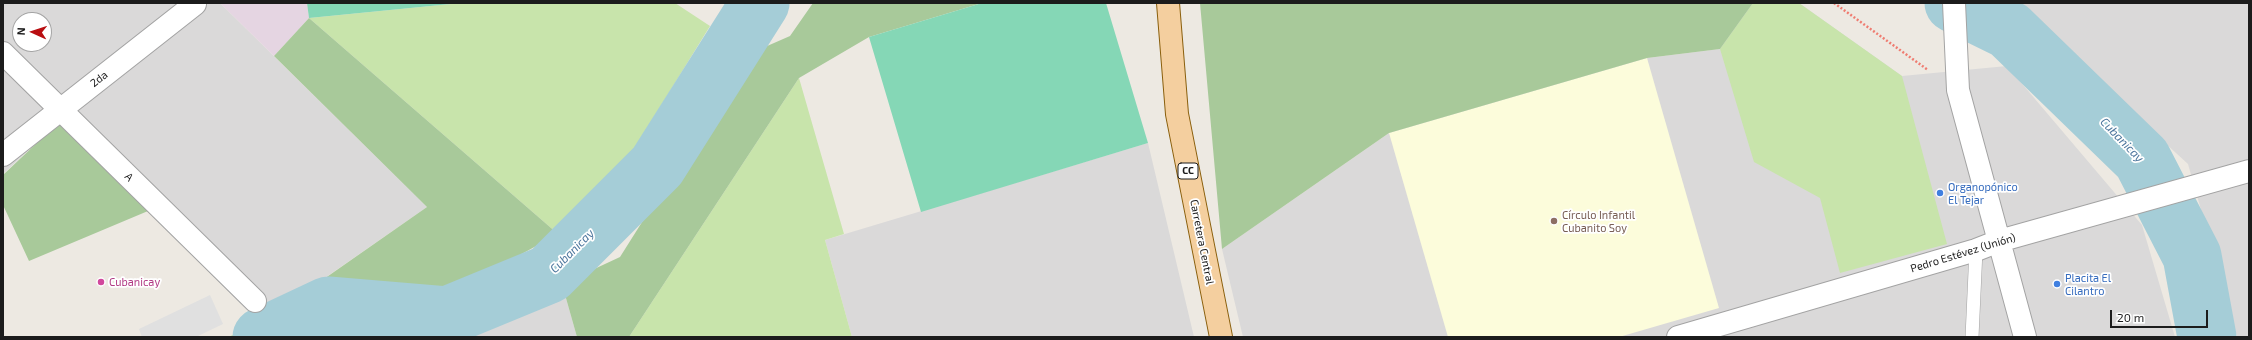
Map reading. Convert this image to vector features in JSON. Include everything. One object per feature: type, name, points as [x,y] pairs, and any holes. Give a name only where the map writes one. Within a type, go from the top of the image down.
[{"type":"main road","name":"Carretera Central","points":[[1168,3],[1177,114],[1221,337]]},
{"type":"street","points":[[1954,3],[1958,90],[2025,337]]},
{"type":"street","name":"2da","points":[[3,155],[195,4]]},
{"type":"street","name":"A","points":[[3,53],[255,301]]},
{"type":"street","name":"Pedro Estévez (Unión)","points":[[1678,337],[1976,250],[1999,241],[2249,171]]},
{"type":"lane","points":[[1972,337],[1976,250]]},
{"type":"path","points":[[1834,3],[1958,90]]},
{"type":"shaded area","points":[[3,3],[220,3],[427,207],[260,323],[59,122],[3,174]]},
{"type":"shaded area","points":[[220,3],[307,3],[309,18],[274,56]]},
{"type":"shaded area","points":[[1753,3],[1799,3],[1902,76],[2007,66],[2142,225],[2175,337],[1243,337],[1222,249],[1389,133],[1647,58],[1720,49]]},
{"type":"shaded area","points":[[2012,3],[2249,3],[2249,337],[2237,337],[2188,164]]},
{"type":"shaded area","name":"Círculo Infantil Cubanito Soy","points":[[1647,58],[1719,308],[1619,337],[1448,337],[1389,133]]},
{"type":"shaded area","points":[[1148,143],[1194,337],[852,337],[825,240]]},
{"type":"shaded area","points":[[562,284],[577,337],[321,337],[335,319],[470,335]]},
{"type":"shaded area","points":[[210,295],[223,324],[196,337],[142,337],[139,329]]},
{"type":"green space","points":[[307,3],[461,3],[309,18]]},
{"type":"green space","points":[[461,3],[675,3],[710,26],[630,156],[558,234],[309,18]]},
{"type":"green space","points":[[813,3],[982,3],[869,37],[799,78],[629,337],[577,337],[562,284],[620,257],[661,192],[728,106],[758,50],[790,36]]},
{"type":"green space","points":[[982,3],[1106,3],[1148,143],[921,212],[869,37]]},
{"type":"green space","points":[[1200,3],[1753,3],[1720,49],[1647,58],[1389,133],[1222,249]]},
{"type":"green space","points":[[1753,3],[1799,3],[1902,76],[1947,244],[1840,273],[1820,198],[1754,162],[1720,49]]},
{"type":"green space","points":[[309,18],[558,234],[438,300],[311,288],[427,207],[274,56]]},
{"type":"green space","points":[[799,78],[844,234],[825,240],[852,337],[629,337]]},
{"type":"green space","points":[[59,122],[148,211],[29,261],[3,205],[3,175]]},
{"type":"green space","points":[[260,323],[265,337],[228,337]]},
{"type":"waterway","name":"Cubanicay","points":[[262,337],[328,306],[447,316],[549,274],[657,166],[760,3]]},
{"type":"waterway","name":"Cubanicay","points":[[1954,3],[2009,30],[2142,159],[2192,256],[2207,337]]},
{"type":"place","name":"Organopónico El Tejar","points":[[1940,193]]},
{"type":"place","name":"Círculo Infantil Cubanito Soy","points":[[1554,221]]},
{"type":"place","name":"Cubanicay","points":[[101,282]]},
{"type":"place","name":"Placita El Cilantro","points":[[2057,284]]}]
